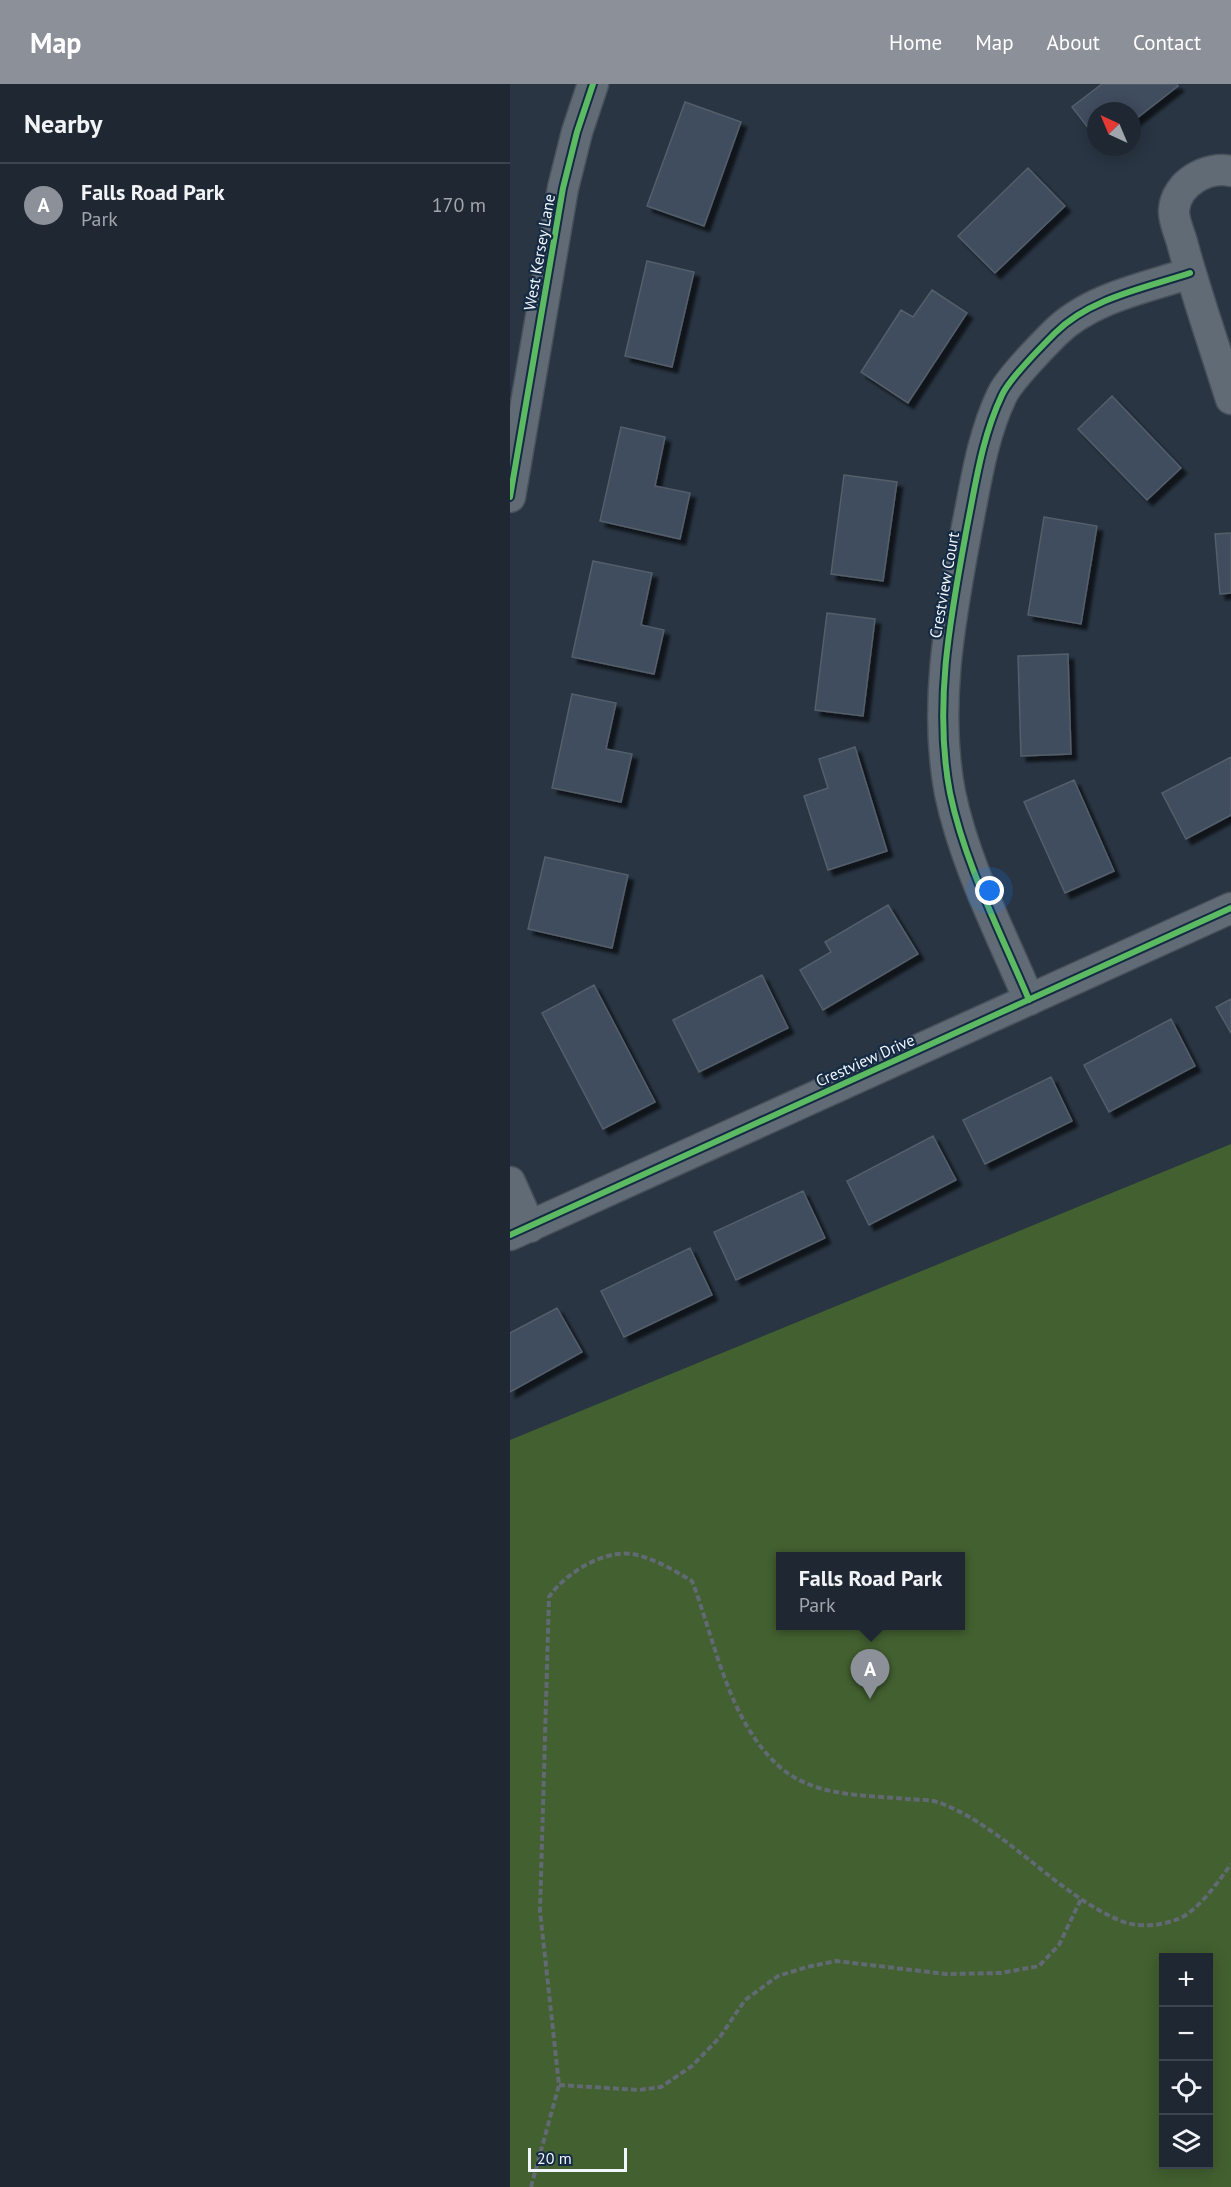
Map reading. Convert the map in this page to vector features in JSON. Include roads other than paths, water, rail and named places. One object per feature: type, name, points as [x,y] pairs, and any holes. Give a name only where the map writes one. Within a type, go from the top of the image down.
[{"type":"street","name":"West Kersey Lane","points":[[510,498],[563,188],[577,132],[593,84]]},
{"type":"street","points":[[1231,171],[1219,168],[1204,172],[1181,192],[1174,211],[1190,273],[1231,399]]},
{"type":"street","name":"Crestview Court","points":[[1029,1000],[962,838],[950,792],[945,745],[944,686],[948,628],[983,444],[1003,393],[1056,332],[1099,303],[1190,273]]},
{"type":"street","name":"Crestview Drive","points":[[520,1231],[1231,908]]},
{"type":"street","points":[[510,1182],[520,1231]]},
{"type":"place","name":"Falls Road Park","points":[[870,1699]]}]
